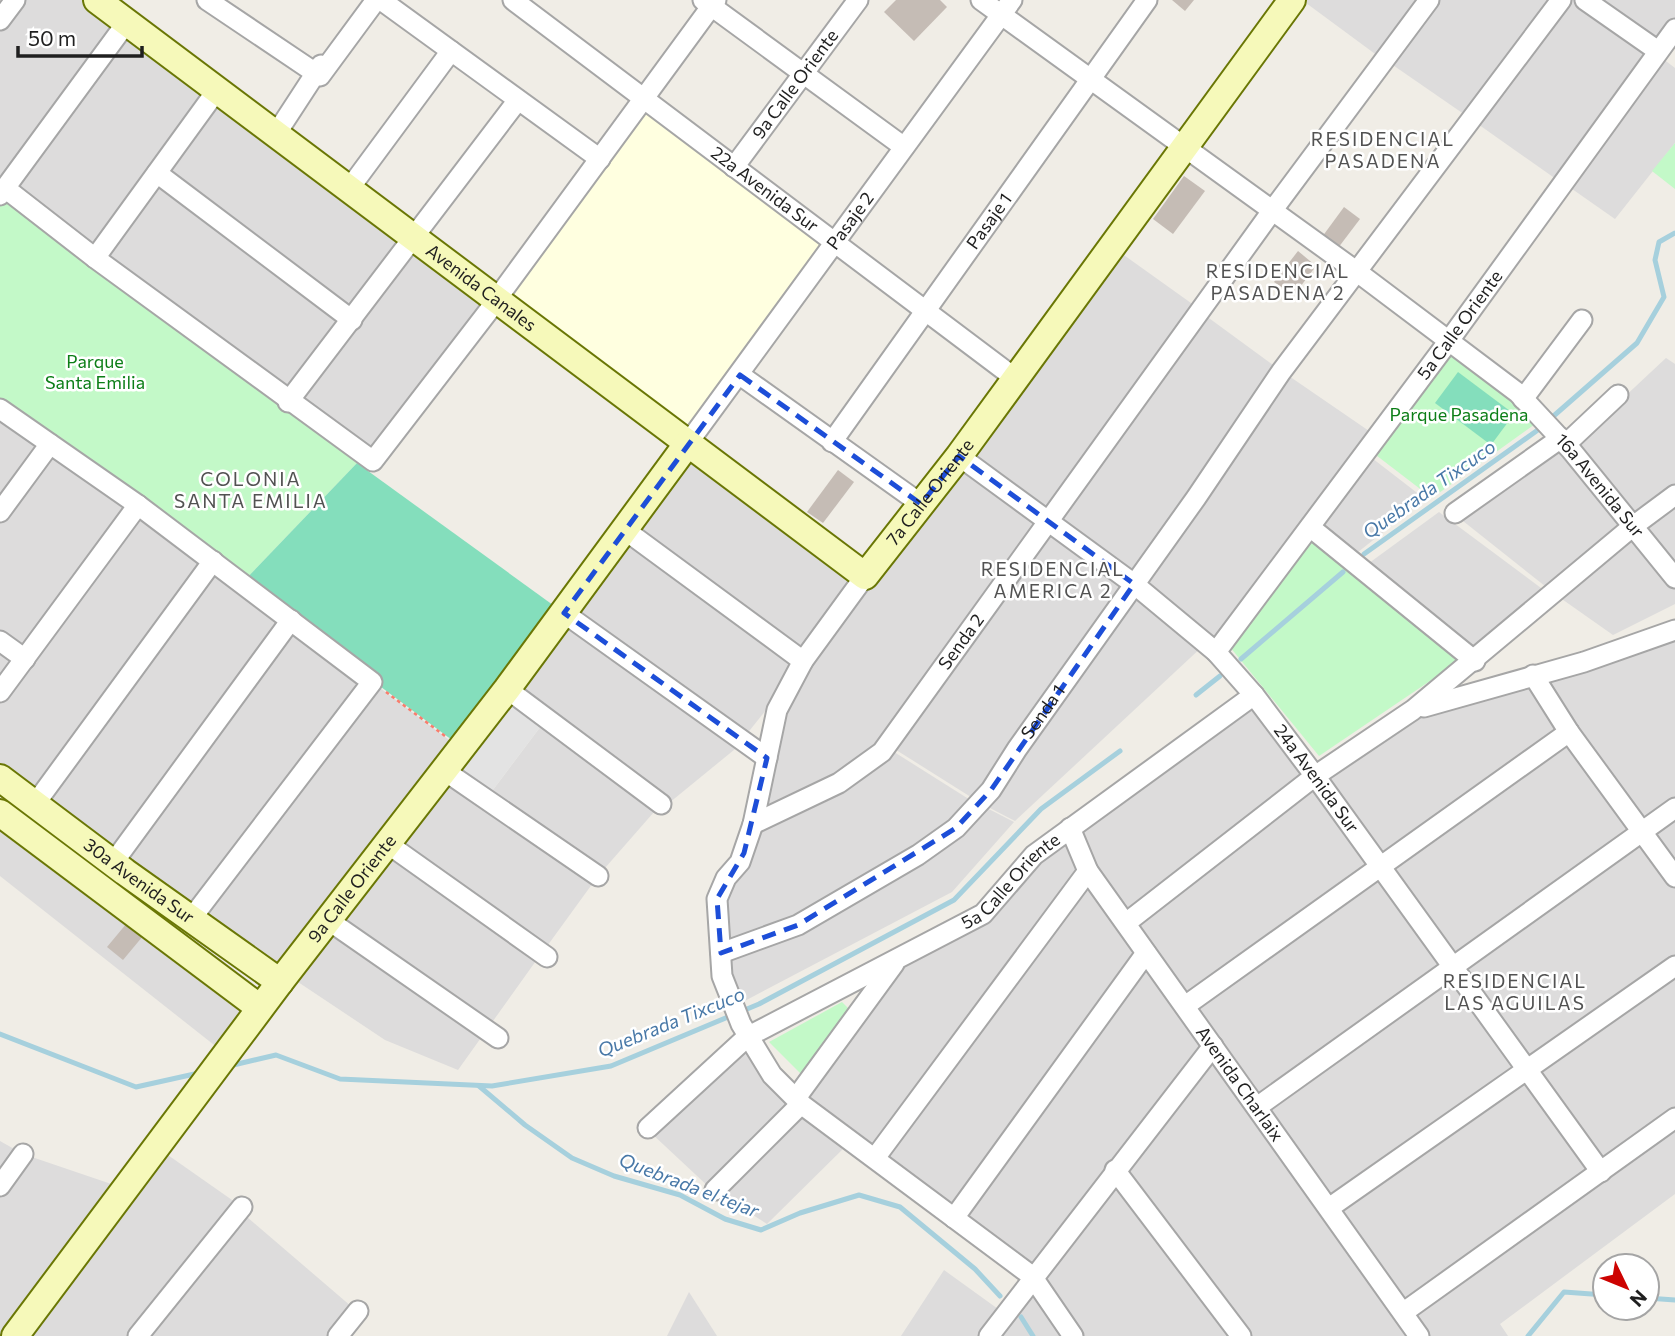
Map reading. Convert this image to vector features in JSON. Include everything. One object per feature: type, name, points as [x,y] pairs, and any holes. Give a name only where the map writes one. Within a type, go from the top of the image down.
[{"type":"street","points":[[0,20],[15,0]]},
{"type":"street","name":"Avenida Canales","points":[[97,0],[415,239],[501,294],[688,443],[865,576]]},
{"type":"street","points":[[208,0],[314,74]]},
{"type":"street","points":[[276,134],[314,74],[378,0],[600,159]]},
{"type":"street","name":"22a Avenida Sur","points":[[513,0],[1016,379]]},
{"type":"street","name":"9a Calle Oriente","points":[[734,167],[858,0]]},
{"type":"street","name":"16a Avenida Sur","points":[[981,0],[1007,8],[1089,80],[1356,271],[1523,399],[1556,434],[1675,578]]},
{"type":"street","name":"Pasaje 1","points":[[832,442],[1147,0]]},
{"type":"street","name":"7a Calle Oriente","points":[[1073,1336],[1032,1276],[799,1101],[772,1075],[741,1022],[722,976],[717,899],[726,878],[740,862],[753,824],[777,710],[803,661],[1016,379],[1292,0]]},
{"type":"street","name":"Senda 2","points":[[753,824],[839,783],[882,752],[1199,311],[1429,0]]},
{"type":"street","name":"Senda 1","points":[[721,953],[798,925],[918,855],[956,828],[991,790],[1281,372],[1561,0]]},
{"type":"street","points":[[1585,0],[1658,51]]},
{"type":"street","points":[[127,22],[2,192],[288,402],[373,461],[501,294],[644,99],[710,2],[904,147]]},
{"type":"street","name":"Pasaje 2","points":[[688,443],[1007,8]]},
{"type":"street","name":"5a Calle Oriente","points":[[1216,652],[1448,342],[1675,29]]},
{"type":"street","points":[[349,189],[451,51]]},
{"type":"street","points":[[95,258],[217,90]]},
{"type":"street","points":[[288,402],[415,239],[518,100]]},
{"type":"street","points":[[157,173],[352,320]]},
{"type":"street","points":[[1523,399],[1582,320]]},
{"type":"street","points":[[740,375],[921,504]]},
{"type":"street","points":[[1455,513],[1556,434],[1618,395]]},
{"type":"street","points":[[0,409],[138,505],[372,682],[191,919]]},
{"type":"street","name":"9a Calle Oriente","points":[[15,1336],[279,982],[507,689],[688,443]]},
{"type":"street","points":[[0,512],[50,444]]},
{"type":"street","name":"24a Avenida Sur","points":[[959,456],[1134,584],[1216,652],[1254,695],[1315,776],[1601,1172]]},
{"type":"street","points":[[1126,923],[1315,776],[1413,710],[1475,661],[1632,527],[1675,495]]},
{"type":"street","points":[[0,692],[138,505]]},
{"type":"street","points":[[1310,527],[1475,661]]},
{"type":"street","points":[[625,530],[803,661]]},
{"type":"street","points":[[34,804],[213,561]]},
{"type":"street","points":[[564,613],[767,758]]},
{"type":"street","points":[[113,863],[291,620]]},
{"type":"street","points":[[1413,710],[1584,662],[1675,631]]},
{"type":"street","points":[[0,641],[25,659]]},
{"type":"street","points":[[1533,675],[1569,732],[1675,877]]},
{"type":"street","points":[[507,689],[661,804]]},
{"type":"street","name":"5a Calle Oriente","points":[[648,1128],[741,1022],[897,961],[983,914],[1034,855],[1254,695]]},
{"type":"street","points":[[1185,1006],[1569,732]]},
{"type":"street","points":[[445,771],[598,876]]},
{"type":"street","name":"30a Avenida Sur","points":[[0,778],[279,982]]},
{"type":"street","points":[[1257,1107],[1675,808]]},
{"type":"street","name":"30a Avenida Sur","points":[[0,813],[260,1008]]},
{"type":"street","name":"Avenida Charlaix","points":[[1070,828],[1087,872],[1419,1336]]},
{"type":"street","points":[[388,844],[547,957]]},
{"type":"street","points":[[72,866],[89,845]]},
{"type":"street","points":[[875,1158],[1087,872]]},
{"type":"street","points":[[328,920],[498,1038]]},
{"type":"street","points":[[948,1213],[1146,953]]},
{"type":"street","points":[[715,1190],[799,1101],[897,961]]},
{"type":"street","points":[[1329,1208],[1675,965]]},
{"type":"street","points":[[989,1336],[1032,1276],[1213,1046]]},
{"type":"street","points":[[1404,1312],[1675,1118]]},
{"type":"street","points":[[0,1186],[23,1154]]},
{"type":"street","points":[[1115,1170],[1241,1336]]},
{"type":"street","points":[[138,1336],[242,1208]]},
{"type":"street","points":[[338,1336],[358,1311]]},
{"type":"path","points":[[372,682],[461,749]]},
{"type":"highlighted area","points":[[740,375],[921,504],[959,456],[1134,584],[991,790],[956,828],[798,925],[721,953],[717,899],[744,853],[767,758],[564,613]]},
{"type":"shaded area","points":[[19,0],[96,0],[125,21],[0,190],[0,25]]},
{"type":"shaded area","points":[[1302,0],[1426,0],[1382,59]]},
{"type":"shaded area","points":[[1433,0],[1558,0],[1471,119],[1387,61]]},
{"type":"shaded area","points":[[1564,0],[1675,0],[1675,27],[1563,184],[1475,122]]},
{"type":"shaded area","points":[[127,26],[215,91],[95,256],[8,188]]},
{"type":"shaded area","points":[[1658,55],[1675,68],[1675,143],[1615,219],[1565,184]]},
{"type":"shaded area","points":[[215,93],[413,241],[291,398],[100,258]]},
{"type":"shaded area","points":[[644,99],[835,243],[688,443],[504,289]]},
{"type":"shaded area","points":[[416,243],[492,300],[373,456],[294,400]]},
{"type":"shaded area","points":[[1114,248],[1198,308],[1048,517],[964,454]]},
{"type":"shaded area","points":[[1202,313],[1277,368],[1134,579],[1052,521]]},
{"type":"shaded area","points":[[1666,358],[1675,364],[1675,489],[1634,519],[1574,444]]},
{"type":"shaded area","points":[[1286,374],[1372,433],[1216,646],[1139,583]]},
{"type":"shaded area","points":[[0,408],[216,564],[457,746],[388,850],[538,958],[458,1070],[385,1040],[286,974],[0,770]]},
{"type":"shaded area","points":[[689,450],[860,578],[802,656],[630,530]]},
{"type":"shaded area","points":[[1563,450],[1626,525],[1550,590],[1463,521]]},
{"type":"shaded area","points":[[1368,455],[1425,499],[1353,556],[1316,527]]},
{"type":"shaded area","points":[[959,458],[1046,521],[879,748],[823,786],[758,817],[783,711],[807,665]]},
{"type":"shaded area","points":[[1675,501],[1675,569],[1641,527]]},
{"type":"shaded area","points":[[1439,512],[1545,591],[1474,652],[1365,566]]},
{"type":"shaded area","points":[[1049,524],[1128,584],[974,799],[893,748]]},
{"type":"shaded area","points":[[1632,533],[1675,586],[1675,604],[1613,635],[1559,597]]},
{"type":"shaded area","points":[[625,537],[802,665],[746,735],[570,612]]},
{"type":"shaded area","points":[[1135,588],[1204,645],[1015,821],[986,806]]},
{"type":"shaded area","points":[[566,619],[740,745],[669,803],[511,686]]},
{"type":"shaded area","points":[[1675,634],[1675,803],[1644,825],[1539,678]]},
{"type":"shaded area","points":[[1532,679],[1564,730],[1380,861],[1318,779],[1417,713]]},
{"type":"shaded area","points":[[506,693],[544,722],[486,799],[447,768]]},
{"type":"shaded area","points":[[1253,697],[1311,776],[1126,920],[1073,829]]},
{"type":"shaded area","points":[[544,722],[661,804],[598,876],[545,949],[394,843],[442,774],[486,799]]},
{"type":"shaded area","points":[[1569,736],[1639,830],[1453,963],[1383,867]]},
{"type":"shaded area","points":[[891,750],[975,803],[953,827],[796,922],[724,947],[722,899],[758,829]]},
{"type":"shaded area","points":[[1314,780],[1376,865],[1186,1002],[1130,924]]},
{"type":"shaded area","points":[[981,805],[1014,822],[952,892],[737,1005],[722,953],[773,937]]},
{"type":"shaded area","points":[[1675,813],[1675,870],[1648,832]]},
{"type":"shaded area","points":[[0,818],[255,1008],[223,1052],[0,876]]},
{"type":"shaded area","points":[[1069,836],[1083,871],[874,1153],[801,1098],[901,964]]},
{"type":"shaded area","points":[[1642,836],[1675,882],[1675,960],[1527,1064],[1458,967]]},
{"type":"shaded area","points":[[1379,871],[1448,966],[1257,1101],[1190,1007]]},
{"type":"shaded area","points":[[1087,876],[1140,953],[954,1211],[880,1157]]},
{"type":"shaded area","points":[[1147,958],[1210,1045],[1031,1272],[960,1217]]},
{"type":"shaded area","points":[[1675,970],[1675,1114],[1601,1167],[1532,1071]]},
{"type":"shaded area","points":[[1452,972],[1522,1068],[1331,1202],[1263,1108]]},
{"type":"shaded area","points":[[746,1044],[797,1103],[711,1189],[650,1132]]},
{"type":"shaded area","points":[[1213,1046],[1419,1336],[901,1336],[944,1270],[1005,1314]]},
{"type":"shaded area","points":[[1526,1074],[1595,1171],[1405,1306],[1335,1208]]},
{"type":"shaded area","points":[[801,1108],[849,1143],[767,1224],[718,1193]]},
{"type":"shaded area","points":[[1675,1120],[1675,1194],[1597,1252],[1591,1252],[1591,1256],[1500,1324],[1508,1336],[1424,1336],[1407,1312]]},
{"type":"shaded area","points":[[0,1141],[23,1154],[126,1189],[15,1336],[0,1336]]},
{"type":"shaded area","points":[[165,1153],[242,1207],[134,1336],[23,1336]]},
{"type":"shaded area","points":[[247,1217],[352,1307],[330,1336],[149,1336]]},
{"type":"shaded area","points":[[689,1292],[717,1336],[667,1336]]},
{"type":"green space","points":[[1675,143],[1675,189],[1652,171]]},
{"type":"green space","name":"Parque Santa Emilia","points":[[0,195],[357,463],[242,583],[0,408]]},
{"type":"green space","name":"Parque Pasadena","points":[[1448,342],[1542,419],[1432,498],[1368,449]]},
{"type":"green space","points":[[1458,372],[1514,414],[1491,445],[1435,403]]},
{"type":"green space","points":[[357,463],[564,613],[464,749],[242,583]]},
{"type":"green space","points":[[1311,538],[1461,660],[1319,756],[1230,647]]},
{"type":"green space","points":[[842,1002],[851,1011],[807,1080],[769,1042]]},
{"type":"building","points":[[896,0],[940,0],[947,7],[914,41],[884,12]]},
{"type":"building","points":[[1172,0],[1194,0],[1185,11]]},
{"type":"building","points":[[1184,176],[1205,191],[1173,234],[1153,219]]},
{"type":"building","points":[[1344,207],[1360,219],[1338,248],[1322,237]]},
{"type":"building","points":[[1298,251],[1316,266],[1294,295],[1274,282]]},
{"type":"building","points":[[838,470],[854,482],[823,523],[807,512]]},
{"type":"building","points":[[127,923],[143,936],[123,960],[107,947]]},
{"type":"waterway","name":"Quebrada Tixcuco","points":[[1549,420],[1637,343],[1664,297],[1655,260],[1659,242],[1675,233]]},
{"type":"waterway","name":"Quebrada Tixcuco","points":[[1364,554],[1542,427]]},
{"type":"waterway","name":"Quebrada Tixcuco","points":[[1241,659],[1343,572]]},
{"type":"waterway","name":"Quebrada Tixcuco","points":[[1196,695],[1220,676]]},
{"type":"waterway","name":"Quebrada Tixcuco","points":[[229,1066],[276,1055],[340,1079],[492,1086],[611,1066],[759,1004],[954,900],[1041,809],[1120,751]]},
{"type":"waterway","name":"Quebrada Tixcuco","points":[[0,1034],[136,1087],[199,1073]]},
{"type":"waterway","name":"Quebrada el tejar","points":[[479,1086],[525,1125],[572,1158],[614,1176],[680,1195],[725,1219],[761,1230],[800,1213],[859,1195],[900,1207],[975,1269],[1000,1296]]},
{"type":"waterway","name":"Quebrada el tejar","points":[[1528,1336],[1564,1292],[1591,1294]]},
{"type":"waterway","name":"Quebrada el tejar","points":[[1661,1299],[1675,1300]]},
{"type":"waterway","name":"Quebrada el tejar","points":[[1021,1317],[1033,1336]]},
{"type":"district","name":"RESIDENCIAL PASADENA","points":[[1383,150]]},
{"type":"district","name":"RESIDENCIAL PASADENA 2","points":[[1278,282]]},
{"type":"district","name":"COLONIA SANTA EMILIA","points":[[251,490]]},
{"type":"district","name":"RESIDENCIAL AMERICA 2","points":[[1053,580]]},
{"type":"district","name":"RESIDENCIAL LAS AGUILAS","points":[[1515,992]]}]
